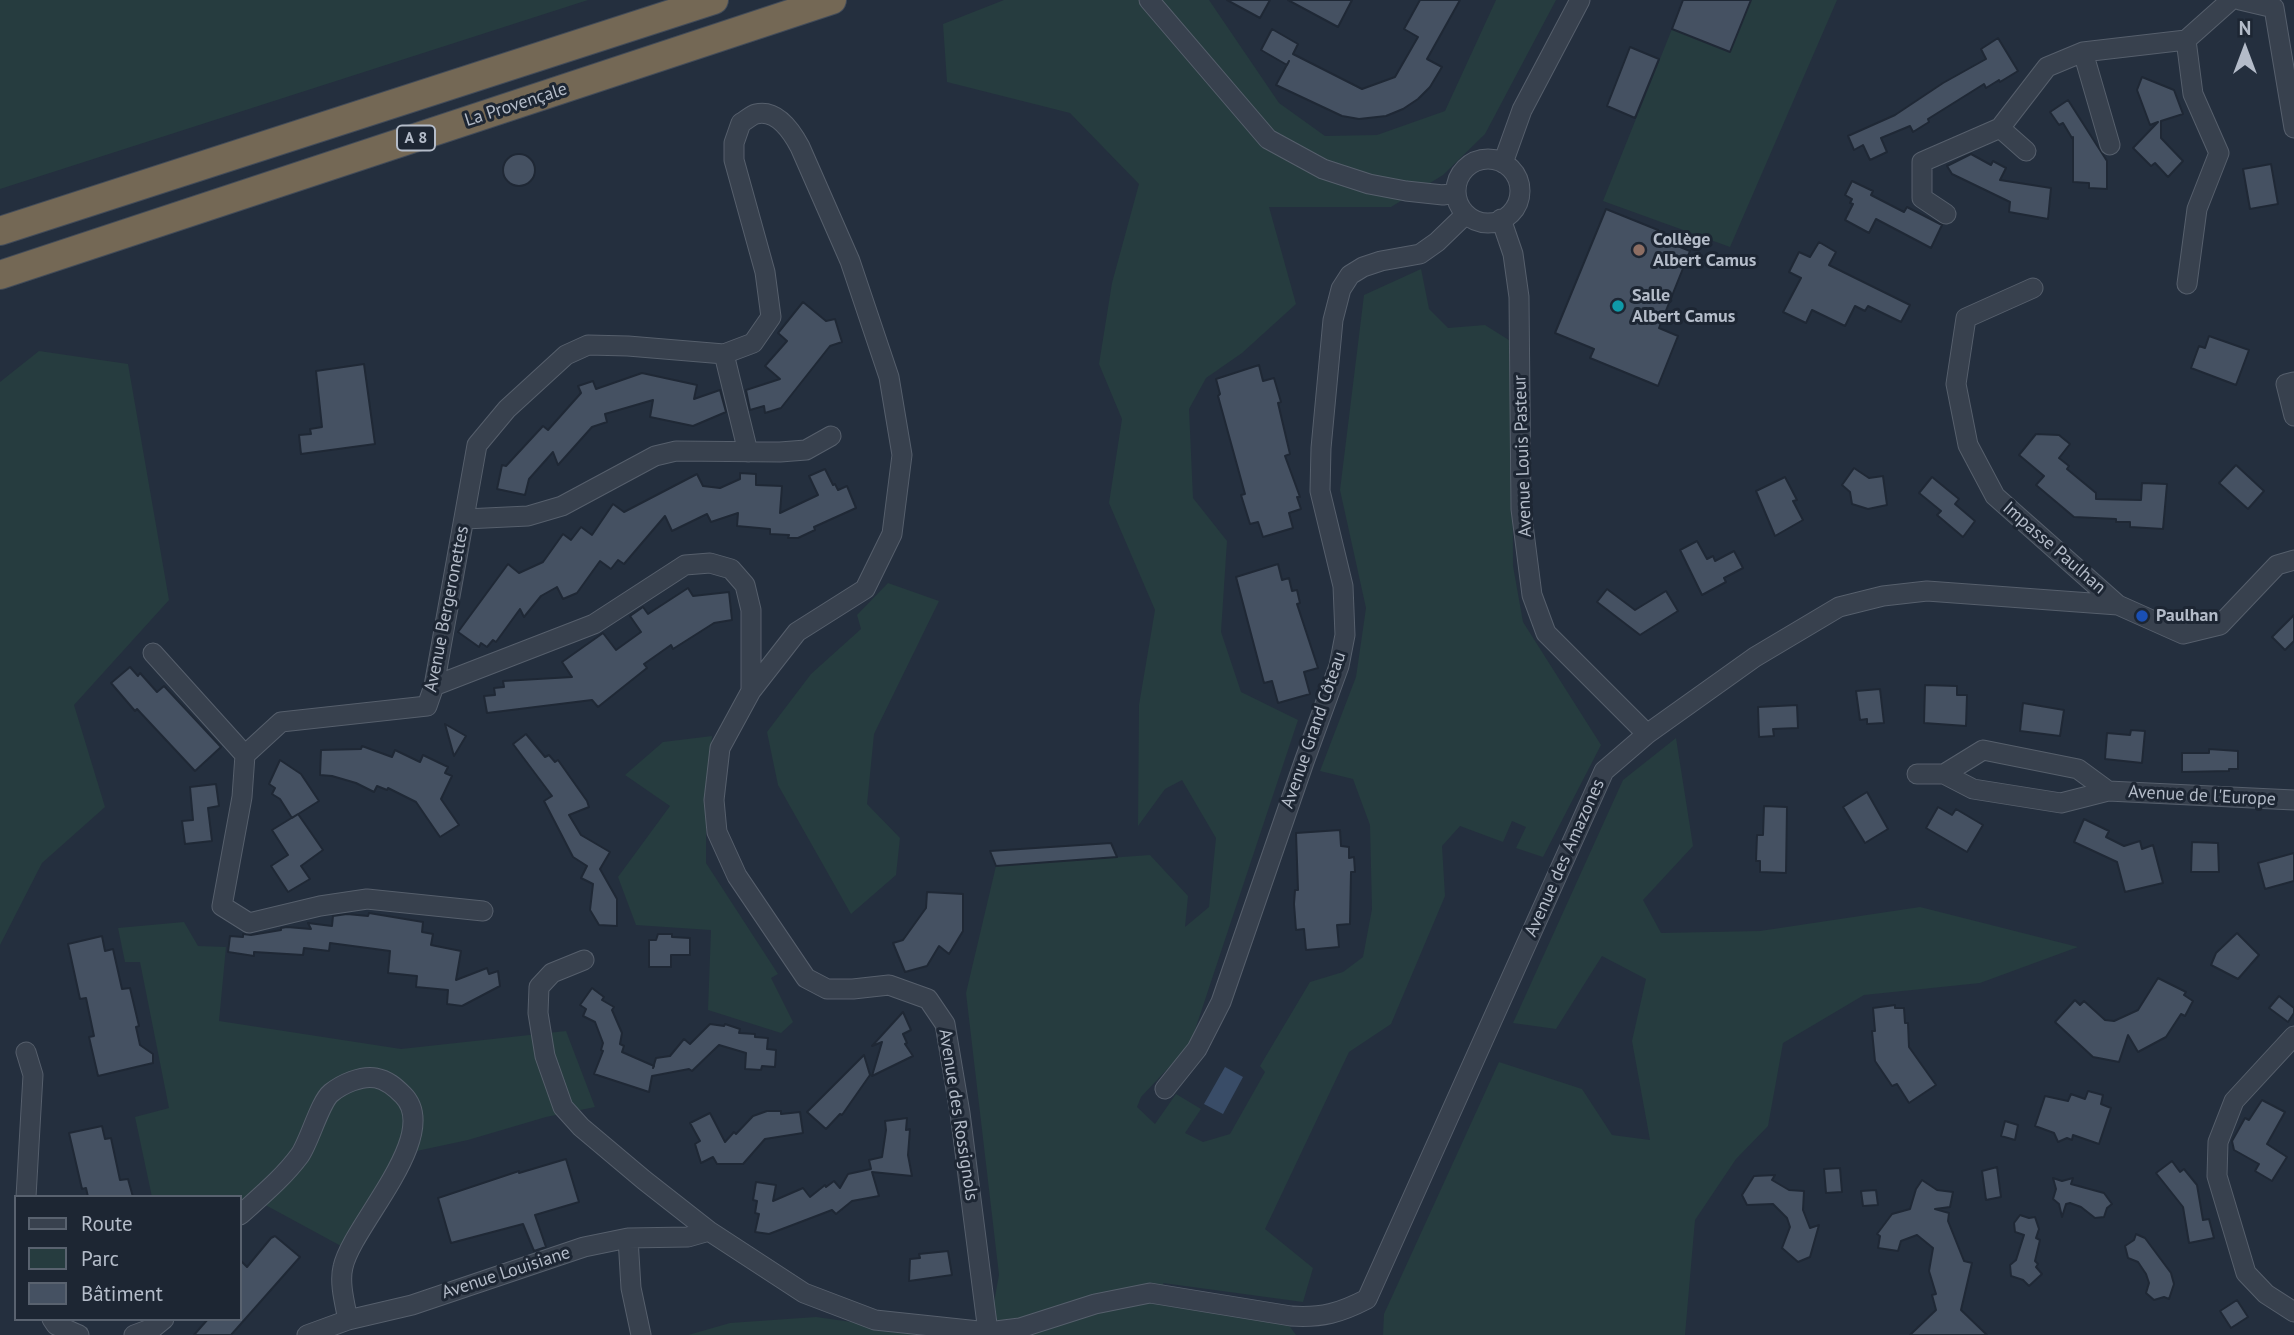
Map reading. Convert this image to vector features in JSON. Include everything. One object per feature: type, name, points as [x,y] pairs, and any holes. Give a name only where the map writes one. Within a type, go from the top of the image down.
[{"type":"highway","name":"A 8","points":[[0,231],[714,0]]},
{"type":"highway","name":"La Provençale","points":[[0,275],[832,0]]},
{"type":"street","points":[[1149,0],[1268,139],[1322,169],[1369,184],[1443,195],[1456,193]]},
{"type":"street","points":[[1503,163],[1522,110],[1580,0]]},
{"type":"street","points":[[1946,214],[1922,198],[1922,162],[2000,128],[2047,67],[2083,52],[2186,40],[2231,0]]},
{"type":"street","points":[[2239,0],[2274,8],[2294,128]]},
{"type":"street","points":[[2186,40],[2193,94],[2219,153],[2197,209],[2187,284]]},
{"type":"street","points":[[2083,52],[2110,145]]},
{"type":"street","name":"Avenue des Rossignols","points":[[724,354],[752,343],[771,317],[765,272],[734,160],[734,143],[741,123],[758,113],[774,116],[791,131],[850,261],[889,377],[902,455],[891,534],[865,589],[797,632],[751,691],[720,748],[713,800],[718,832],[737,876],[806,978],[827,989],[889,985],[928,999],[945,1024],[960,1113],[988,1332]]},
{"type":"street","points":[[2000,128],[2026,151]]},
{"type":"street","points":[[1481,159],[1493,159],[1503,163],[1517,177],[1519,187],[1515,206],[1501,219],[1484,222],[1466,214],[1456,193],[1462,172],[1481,159]]},
{"type":"street","name":"Avenue Grand Côteau","points":[[1165,1088],[1197,1049],[1221,1002],[1339,666],[1345,635],[1343,586],[1320,491],[1321,448],[1334,320],[1341,289],[1350,275],[1363,267],[1420,254],[1466,214]]},
{"type":"street","name":"Avenue Louis Pasteur","points":[[1501,219],[1513,254],[1519,297],[1521,509],[1532,595],[1546,634],[1647,734]]},
{"type":"street","name":"Impasse Paulhan","points":[[2033,288],[1966,318],[1956,384],[1968,445],[1995,496],[2118,605]]},
{"type":"street","name":"Avenue Bergeronettes","points":[[245,755],[281,722],[427,706],[434,685],[477,445],[507,409],[566,355],[588,345],[724,354]]},
{"type":"street","points":[[724,354],[748,452]]},
{"type":"street","points":[[2294,382],[2287,384],[2294,415]]},
{"type":"street","points":[[465,519],[528,516],[562,506],[655,456],[676,451],[806,450],[831,436]]},
{"type":"street","name":"Avenue des Amazones","points":[[584,960],[552,973],[540,987],[538,1013],[545,1056],[562,1107],[580,1127],[709,1231],[804,1293],[875,1320],[988,1332],[1020,1328],[1096,1304],[1150,1293],[1311,1317],[1339,1313],[1367,1299],[1604,771],[1647,734],[1755,657],[1839,607],[1883,596],[1927,591],[2118,605],[2183,634],[2220,625],[2277,565],[2294,560]]},
{"type":"street","points":[[434,685],[594,624],[685,565],[710,563],[731,569],[746,585],[751,610],[751,691]]},
{"type":"street","points":[[152,653],[245,755],[242,797],[222,906],[249,923],[320,906],[367,899],[483,911]]},
{"type":"street","name":"Avenue de l'Europe","points":[[1944,774],[1983,750],[2078,769],[2108,791],[2294,800]]},
{"type":"street","points":[[1917,774],[1944,774],[1973,789],[2061,803],[2108,791]]},
{"type":"street","points":[[2294,1036],[2234,1101],[2218,1142],[2217,1176],[2246,1273],[2266,1294],[2294,1312]]},
{"type":"street","points":[[26,1052],[33,1075],[26,1195]]},
{"type":"street","points":[[242,1213],[285,1174],[302,1152],[329,1094],[353,1080],[374,1077],[393,1085],[409,1101],[413,1124],[402,1162],[350,1247],[342,1269],[348,1320]]},
{"type":"street","name":"Avenue Louisiane","points":[[307,1335],[348,1320],[412,1305],[583,1247],[628,1238],[688,1237],[709,1231]]},
{"type":"street","points":[[628,1238],[631,1288],[641,1335]]},
{"type":"street","points":[[54,1321],[79,1335]]},
{"type":"street","points":[[134,1335],[153,1328],[162,1321]]},
{"type":"green space","points":[[0,0],[588,0],[0,189]]},
{"type":"green space","points":[[1004,0],[1209,0],[1279,103],[1325,136],[1377,135],[1445,111],[1496,0],[1556,0],[1485,134],[1443,175],[1391,207],[1269,207],[1296,304],[1242,353],[1206,378],[1189,409],[1193,498],[1227,541],[1221,632],[1241,692],[1298,720],[1190,1045],[1141,1097],[1137,1107],[1155,1124],[1176,1094],[1201,1109],[1185,1133],[1203,1142],[1230,1134],[1265,1072],[1260,1066],[1310,982],[1343,972],[1363,957],[1372,909],[1370,825],[1353,779],[1320,771],[1356,677],[1366,608],[1340,490],[1364,295],[1421,269],[1429,309],[1448,328],[1485,325],[1512,342],[1513,566],[1523,622],[1601,745],[1543,857],[1516,848],[1526,827],[1512,821],[1503,842],[1460,826],[1442,846],[1445,896],[1391,1024],[1349,1052],[1265,1229],[1313,1268],[1303,1302],[1163,1283],[1168,1303],[1283,1317],[1296,1335],[988,1335],[999,1275],[966,993],[996,866],[1150,855],[1188,896],[1185,927],[1209,907],[1216,838],[1182,780],[1165,789],[1138,826],[1139,705],[1155,610],[1109,503],[1122,419],[1099,364],[1112,283],[1139,184],[1070,113],[947,82],[943,24]]},
{"type":"green space","points":[[1751,0],[1837,0],[1730,247],[1603,201],[1672,29],[1730,52]]},
{"type":"green space","points":[[39,351],[128,364],[169,600],[74,705],[105,807],[42,863],[0,945],[0,382]]},
{"type":"green space","points":[[888,583],[939,601],[874,734],[867,804],[900,838],[896,875],[851,914],[778,785],[767,732],[811,674],[861,629],[857,615]]},
{"type":"green space","points":[[712,736],[706,814],[706,863],[778,974],[771,978],[793,1022],[781,1033],[708,1010],[711,930],[636,925],[618,877],[670,806],[625,775],[663,742]]},
{"type":"green space","points":[[1676,738],[1693,846],[1643,900],[1661,933],[1760,931],[1920,907],[2078,947],[1980,983],[1864,995],[1783,1043],[1768,1126],[1736,1159],[1695,1220],[1685,1335],[1383,1335],[1384,1314],[1499,1062],[1582,1089],[1612,1135],[1650,1140],[1632,1041],[1646,979],[1602,956],[1556,1029],[1513,1023],[1623,780]]},
{"type":"green space","points":[[184,922],[198,946],[226,947],[219,1021],[401,1049],[566,1031],[595,1107],[398,1155],[341,1246],[247,1195],[242,1199],[242,1195],[152,1195],[135,1117],[169,1108],[140,962],[125,962],[118,928]]},
{"type":"green space","points":[[816,1317],[945,1335],[688,1335],[730,1323]]},
{"type":"water","points":[[1225,1067],[1243,1077],[1223,1114],[1204,1104]]},
{"type":"building","points":[[1227,0],[1270,0],[1260,18]]},
{"type":"building","points":[[1288,0],[1352,0],[1338,27]]},
{"type":"building","points":[[1420,0],[1460,0],[1427,59],[1442,67],[1430,87],[1403,109],[1386,116],[1359,119],[1342,116],[1276,85],[1287,65],[1261,50],[1272,29],[1298,44],[1293,54],[1362,89],[1395,77],[1418,37],[1404,29]]},
{"type":"building","points":[[1683,0],[1751,0],[1730,52],[1672,29]]},
{"type":"building","points":[[1998,38],[2018,71],[1986,88],[1984,84],[1928,119],[1929,122],[1913,132],[1910,126],[1881,138],[1887,152],[1870,160],[1863,145],[1854,150],[1848,136],[1895,115],[1986,59],[1981,49]]},
{"type":"building","points":[[1630,47],[1659,59],[1635,118],[1607,106]]},
{"type":"building","points":[[2142,77],[2174,90],[2183,114],[2161,121],[2161,138],[2183,161],[2168,177],[2155,163],[2151,166],[2133,148],[2158,122],[2150,125],[2137,90]]},
{"type":"building","points":[[2068,100],[2107,161],[2107,189],[2089,188],[2089,183],[2073,182],[2073,137],[2063,123],[2059,125],[2050,112]]},
{"type":"building","points":[[519,154],[530,159],[535,170],[530,181],[519,186],[508,181],[503,170],[508,159]]},
{"type":"building","points":[[1971,154],[1991,165],[1993,161],[2006,168],[2000,180],[2051,188],[2048,219],[2009,212],[2010,202],[1952,174],[1947,166]]},
{"type":"building","points":[[2271,164],[2278,204],[2250,209],[2243,169]]},
{"type":"building","points":[[1852,181],[1873,191],[1871,195],[1904,212],[1907,207],[1942,225],[1931,248],[1876,219],[1869,233],[1845,220],[1853,204],[1850,203],[1852,199],[1845,195]]},
{"type":"building","name":"Salle Albert Camus","points":[[1606,209],[1658,230],[1655,237],[1690,251],[1659,328],[1678,336],[1658,386],[1590,358],[1594,349],[1555,333]]},
{"type":"building","points":[[1819,242],[1836,252],[1829,265],[1910,305],[1901,322],[1868,306],[1865,311],[1855,306],[1845,326],[1812,310],[1806,323],[1783,312],[1801,278],[1789,272],[1799,252],[1810,257]]},
{"type":"building","points":[[803,302],[826,321],[835,319],[842,342],[830,346],[781,408],[765,413],[764,406],[750,410],[746,390],[780,379],[765,366],[787,341],[778,333]]},
{"type":"building","points":[[2209,336],[2249,350],[2236,385],[2191,368],[2199,346],[2205,348]]},
{"type":"building","points":[[364,364],[375,444],[301,454],[299,435],[311,434],[310,429],[322,427],[316,371]]},
{"type":"building","points":[[1259,365],[1263,381],[1274,378],[1281,402],[1278,403],[1290,454],[1285,456],[1300,497],[1297,497],[1301,509],[1289,513],[1293,528],[1263,537],[1258,522],[1250,524],[1241,495],[1245,494],[1218,396],[1220,394],[1216,379]]},
{"type":"building","points":[[642,373],[697,385],[694,399],[720,390],[726,412],[693,426],[650,417],[653,400],[605,414],[607,422],[592,427],[558,465],[553,452],[529,479],[525,495],[497,489],[502,465],[506,466],[543,426],[548,430],[581,393],[578,386],[593,381],[596,389]]},
{"type":"building","points":[[2036,434],[2059,435],[2070,444],[2059,458],[2069,466],[2067,469],[2096,493],[2096,499],[2141,500],[2142,483],[2167,484],[2163,529],[2130,527],[2130,522],[2116,522],[2116,519],[2074,517],[2036,485],[2044,476],[2019,455]]},
{"type":"building","points":[[2236,465],[2264,491],[2248,509],[2219,483]]},
{"type":"building","points":[[1854,468],[1869,478],[1883,476],[1887,505],[1868,509],[1852,504],[1850,492],[1842,485]]},
{"type":"building","points":[[825,469],[838,490],[847,486],[856,508],[814,527],[815,530],[798,538],[770,534],[770,529],[737,526],[738,513],[711,522],[707,514],[672,531],[665,516],[624,564],[618,560],[611,569],[600,561],[577,593],[563,599],[557,587],[541,596],[524,617],[520,609],[496,642],[493,640],[487,647],[481,643],[479,647],[458,632],[508,564],[519,573],[543,562],[563,534],[571,540],[581,527],[592,535],[613,504],[624,512],[697,474],[703,486],[720,488],[740,479],[740,473],[756,474],[756,485],[782,486],[780,513],[818,495],[809,476]]},
{"type":"building","points":[[1785,477],[1797,500],[1793,501],[1803,520],[1775,536],[1756,491]]},
{"type":"building","points":[[1932,477],[1959,499],[1955,504],[1975,521],[1963,537],[1937,515],[1941,511],[1919,493]]},
{"type":"building","points":[[1697,541],[1707,559],[1713,556],[1715,561],[1734,551],[1743,568],[1724,578],[1726,582],[1702,595],[1680,550]]},
{"type":"building","points":[[1278,564],[1282,580],[1289,578],[1292,591],[1297,590],[1300,603],[1297,604],[1318,668],[1304,672],[1310,694],[1278,703],[1272,681],[1264,683],[1236,577]]},
{"type":"building","points":[[688,588],[693,596],[729,592],[732,620],[714,623],[673,649],[671,645],[644,664],[647,668],[598,707],[592,700],[487,713],[484,696],[495,695],[494,688],[504,687],[503,681],[572,677],[562,662],[603,633],[616,650],[641,632],[630,616],[643,607],[648,614]]},
{"type":"building","points":[[1607,589],[1635,610],[1666,591],[1678,611],[1640,635],[1597,602]]},
{"type":"building","points":[[2294,615],[2294,641],[2285,650],[2272,637]]},
{"type":"building","points":[[130,667],[138,676],[140,673],[157,692],[164,686],[221,747],[195,771],[111,683]]},
{"type":"building","points":[[1925,685],[1957,686],[1957,695],[1967,695],[1966,726],[1924,723]]},
{"type":"building","points":[[1880,689],[1884,723],[1867,724],[1867,719],[1860,720],[1856,691]]},
{"type":"building","points":[[2023,703],[2064,710],[2060,736],[2020,731]]},
{"type":"building","points":[[1797,705],[1798,728],[1773,729],[1774,736],[1759,737],[1758,707]]},
{"type":"building","points":[[445,724],[466,736],[454,756]]},
{"type":"building","points":[[2131,730],[2145,731],[2142,763],[2105,759],[2107,733],[2130,735]]},
{"type":"building","points":[[526,734],[545,757],[549,755],[555,762],[558,760],[587,801],[589,807],[569,815],[581,835],[610,852],[600,869],[617,899],[617,926],[599,925],[590,910],[593,884],[581,878],[587,866],[573,857],[544,801],[552,796],[513,744]]},
{"type":"building","points":[[362,746],[392,757],[395,750],[420,762],[423,755],[448,767],[445,773],[452,776],[441,799],[459,825],[440,837],[416,802],[388,788],[387,790],[377,786],[374,792],[356,783],[320,775],[321,750],[361,749]]},
{"type":"building","points":[[2209,749],[2238,751],[2238,769],[2182,772],[2182,753],[2209,753]]},
{"type":"building","points":[[280,760],[301,774],[319,801],[292,818],[280,799],[272,794],[275,788],[269,784]]},
{"type":"building","points":[[216,784],[219,806],[208,808],[212,841],[185,844],[182,821],[193,820],[190,787]]},
{"type":"building","points":[[1867,792],[1888,829],[1865,843],[1843,807]]},
{"type":"building","points":[[1764,806],[1787,807],[1786,873],[1760,872],[1760,861],[1756,861],[1757,835],[1763,835]]},
{"type":"building","points":[[1938,807],[1952,815],[1956,809],[1983,825],[1967,852],[1926,828]]},
{"type":"building","points":[[298,814],[323,850],[301,866],[310,879],[288,892],[271,866],[288,855],[272,830]]},
{"type":"building","points":[[2084,819],[2109,831],[2106,837],[2124,846],[2140,841],[2142,849],[2153,845],[2163,883],[2125,892],[2117,862],[2074,842]]},
{"type":"building","points":[[1340,830],[1341,846],[1349,847],[1349,858],[1354,857],[1355,872],[1351,872],[1350,924],[1337,925],[1339,947],[1306,950],[1304,929],[1296,930],[1296,833]]},
{"type":"building","points":[[2192,842],[2218,843],[2219,872],[2191,872]]},
{"type":"building","points":[[1111,843],[1117,857],[996,866],[990,851]]},
{"type":"building","points":[[2294,853],[2294,881],[2265,889],[2258,863]]},
{"type":"building","points":[[927,892],[963,894],[963,931],[949,954],[939,946],[927,966],[905,972],[893,943],[903,940],[926,908]]},
{"type":"building","points":[[369,913],[423,922],[422,932],[433,934],[431,945],[461,951],[456,980],[487,968],[489,974],[498,971],[500,986],[462,1006],[447,1004],[448,990],[416,987],[417,976],[388,973],[390,951],[330,943],[329,951],[304,948],[303,955],[254,952],[254,956],[228,952],[230,936],[243,937],[243,934],[251,935],[287,927],[311,929],[308,923],[332,926],[333,916],[368,916]]},
{"type":"building","points":[[2237,933],[2259,955],[2238,979],[2211,965],[2216,953]]},
{"type":"building","points":[[658,934],[690,938],[690,955],[671,955],[671,967],[649,967],[649,940],[656,940]]},
{"type":"building","points":[[102,936],[105,951],[113,949],[122,989],[130,988],[139,1026],[136,1027],[140,1045],[153,1054],[153,1063],[98,1076],[89,1037],[94,1036],[86,998],[80,999],[68,944]]},
{"type":"building","points":[[2158,978],[2186,992],[2184,995],[2193,1001],[2185,1016],[2181,1014],[2166,1037],[2138,1052],[2128,1035],[2119,1062],[2093,1057],[2055,1022],[2075,1000],[2080,1005],[2084,1001],[2105,1020],[2114,1021],[2138,1010]]},
{"type":"building","points":[[592,988],[604,997],[602,1000],[614,1007],[612,1010],[622,1033],[622,1052],[654,1066],[656,1058],[670,1056],[684,1039],[690,1044],[710,1024],[725,1024],[740,1029],[739,1033],[768,1038],[767,1049],[776,1050],[775,1067],[745,1069],[746,1053],[719,1045],[692,1071],[689,1069],[652,1076],[649,1092],[594,1074],[603,1051],[603,1043],[595,1022],[583,1016],[586,1009],[580,1005]]},
{"type":"building","points":[[2279,996],[2294,1008],[2288,1022],[2269,1008]]},
{"type":"building","points":[[1895,1005],[1895,1008],[1904,1008],[1909,1047],[1936,1085],[1909,1103],[1897,1084],[1892,1086],[1875,1061],[1873,1008]]},
{"type":"building","points":[[903,1012],[911,1030],[903,1034],[907,1043],[905,1044],[913,1056],[872,1076],[882,1042],[872,1046]]},
{"type":"building","points":[[864,1055],[870,1075],[842,1115],[826,1129],[807,1112]]},
{"type":"building","points":[[2088,1091],[2103,1095],[2101,1104],[2111,1108],[2099,1144],[2073,1135],[2072,1140],[2067,1138],[2058,1142],[2054,1133],[2035,1126],[2045,1096],[2068,1101],[2071,1094],[2085,1099]]},
{"type":"building","points":[[2262,1100],[2285,1112],[2267,1144],[2287,1157],[2272,1181],[2255,1171],[2259,1164],[2234,1150],[2232,1141],[2245,1118],[2249,1120]]},
{"type":"building","points":[[767,1111],[781,1111],[781,1114],[800,1112],[803,1133],[765,1139],[743,1164],[717,1164],[713,1157],[701,1163],[695,1144],[700,1141],[690,1123],[710,1113],[725,1142],[753,1116]]},
{"type":"building","points":[[907,1118],[906,1130],[910,1129],[908,1155],[912,1176],[872,1172],[879,1196],[852,1201],[836,1214],[832,1210],[769,1234],[755,1232],[759,1214],[755,1213],[757,1201],[753,1200],[756,1182],[776,1185],[773,1201],[803,1188],[810,1197],[834,1181],[840,1188],[848,1174],[871,1169],[869,1160],[882,1157],[885,1121]]},
{"type":"building","points":[[2005,1121],[2018,1125],[2015,1140],[2001,1136]]},
{"type":"building","points":[[102,1126],[105,1139],[111,1138],[120,1180],[128,1179],[132,1195],[88,1195],[86,1188],[82,1189],[69,1133]]},
{"type":"building","points":[[566,1159],[579,1202],[535,1215],[546,1247],[534,1251],[523,1224],[451,1243],[438,1198],[519,1171]]},
{"type":"building","points":[[2172,1161],[2180,1172],[2184,1169],[2197,1185],[2203,1220],[2209,1219],[2214,1238],[2189,1243],[2183,1207],[2156,1173]]},
{"type":"building","points":[[1997,1167],[2001,1197],[1986,1200],[1982,1171]]},
{"type":"building","points":[[1840,1168],[1842,1192],[1826,1193],[1824,1169]]},
{"type":"building","points":[[1775,1175],[1772,1180],[1789,1190],[1804,1191],[1803,1210],[1810,1228],[1819,1225],[1810,1257],[1798,1262],[1782,1248],[1790,1227],[1787,1218],[1773,1204],[1747,1205],[1742,1195],[1754,1176]]},
{"type":"building","points":[[2053,1178],[2062,1181],[2073,1178],[2071,1184],[2104,1193],[2112,1204],[2107,1208],[2104,1217],[2095,1218],[2081,1207],[2066,1204],[2062,1217],[2059,1204],[2053,1199],[2056,1189]]},
{"type":"building","points":[[1922,1180],[1937,1190],[1953,1192],[1950,1207],[1935,1209],[1949,1213],[1948,1221],[1964,1261],[1972,1263],[1961,1310],[1987,1335],[1910,1335],[1936,1310],[1932,1295],[1936,1294],[1929,1271],[1933,1248],[1917,1235],[1901,1241],[1898,1251],[1878,1248],[1880,1236],[1877,1234],[1892,1214],[1910,1209],[1916,1189]]},
{"type":"building","points":[[1876,1190],[1878,1205],[1863,1206],[1861,1191]]},
{"type":"building","points":[[2020,1215],[2035,1217],[2039,1229],[2036,1238],[2040,1240],[2035,1261],[2042,1274],[2029,1286],[2023,1280],[2011,1276],[2010,1265],[2016,1260],[2024,1235],[2015,1232],[2014,1223]]},
{"type":"building","points":[[2136,1234],[2145,1238],[2171,1273],[2174,1284],[2169,1299],[2164,1297],[2154,1300],[2146,1293],[2149,1283],[2146,1274],[2138,1262],[2128,1258],[2125,1246],[2134,1240]]},
{"type":"building","points":[[275,1236],[300,1257],[231,1335],[194,1335],[206,1321],[242,1321],[242,1262],[247,1267]]},
{"type":"building","points":[[948,1251],[952,1275],[909,1281],[910,1259],[920,1258],[919,1254]]},
{"type":"building","points":[[2237,1300],[2248,1317],[2231,1328],[2220,1311]]},
{"type":"place","name":"Collège Albert Camus","points":[[1639,250]]},
{"type":"place","name":"Salle Albert Camus","points":[[1618,306]]},
{"type":"place","name":"Paulhan","points":[[2142,616]]}]
